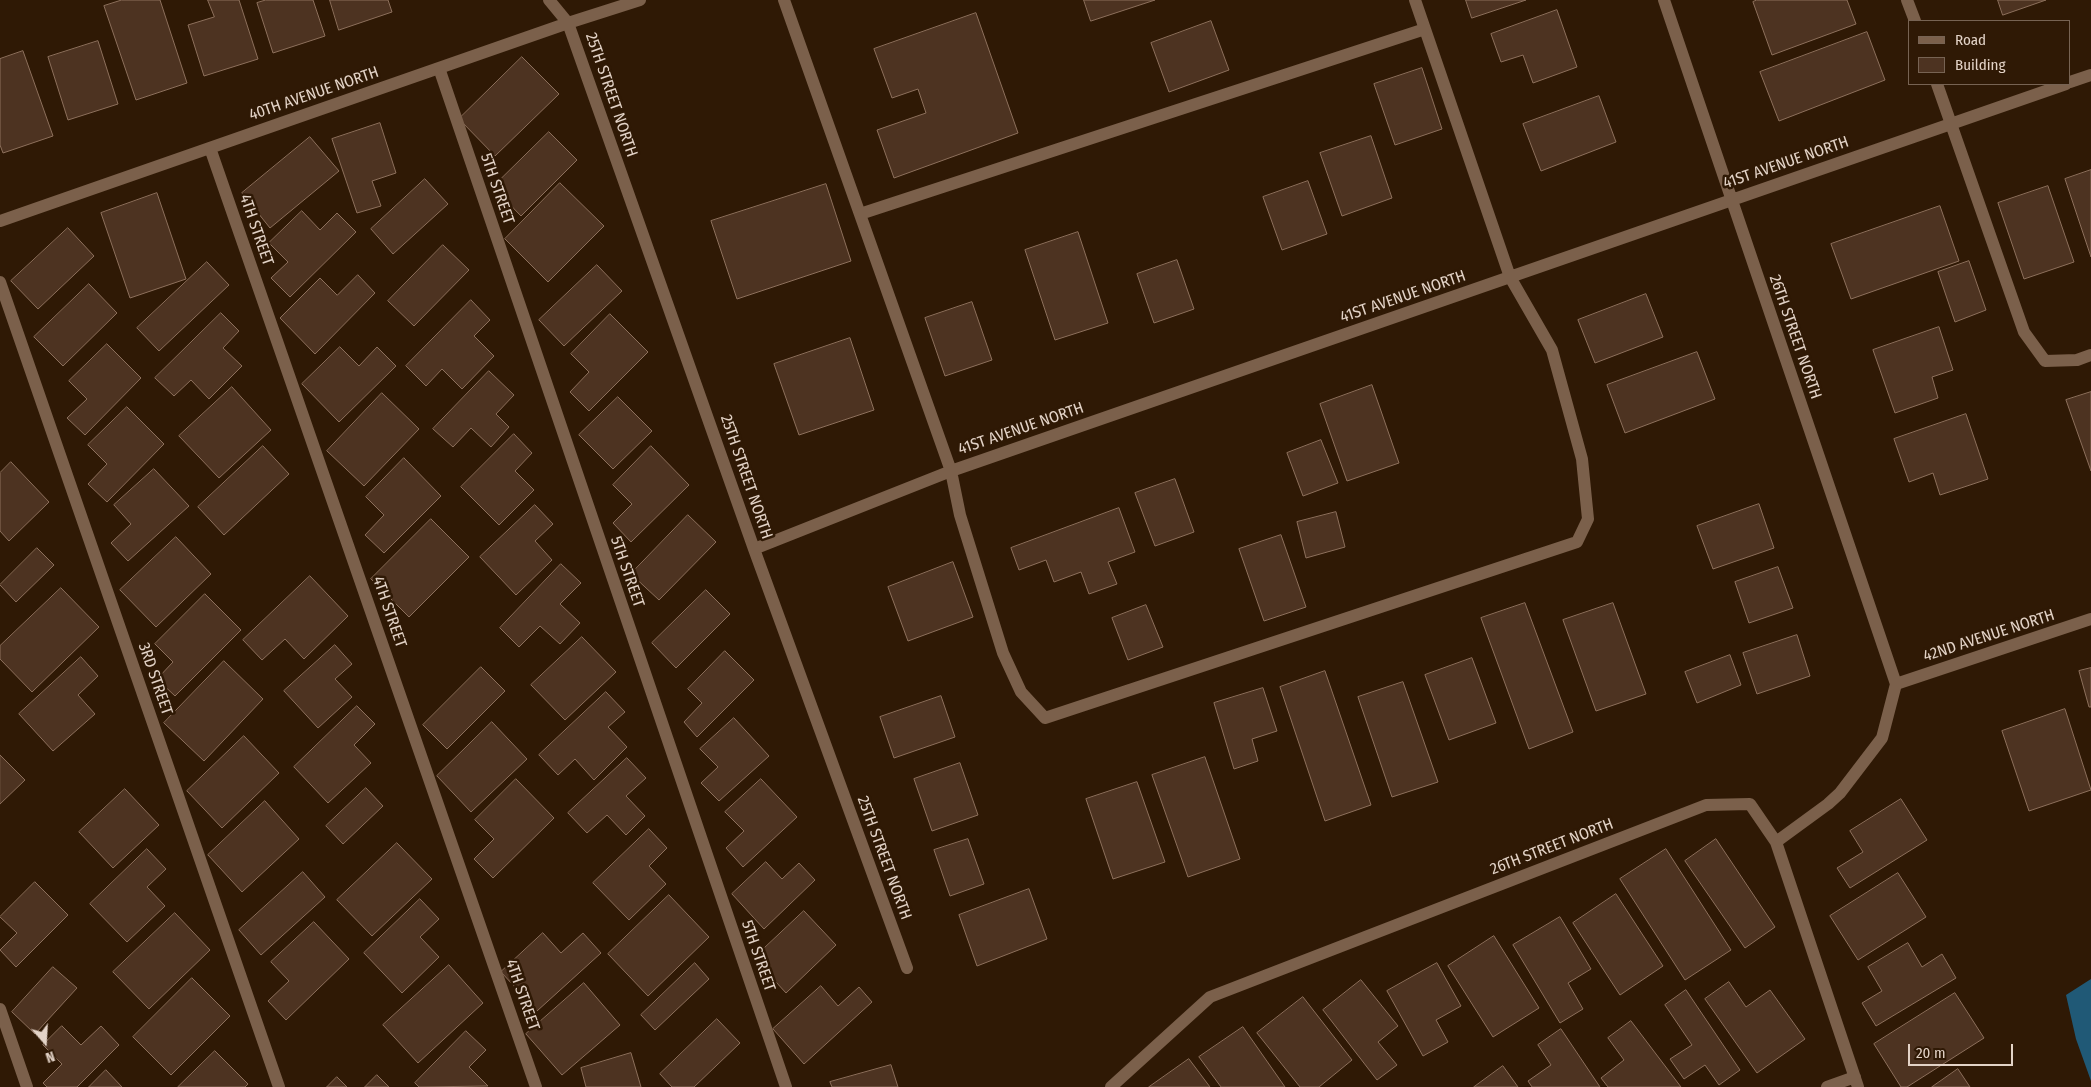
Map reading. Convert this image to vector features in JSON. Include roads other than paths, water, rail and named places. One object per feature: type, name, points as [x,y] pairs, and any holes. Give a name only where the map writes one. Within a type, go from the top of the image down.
[{"type":"street","name":"25TH STREET NORTH","points":[[549,0],[568,23],[754,549],[907,968]]},
{"type":"street","name":"40TH AVENUE NORTH","points":[[0,222],[568,23],[640,0]]},
{"type":"street","points":[[784,0],[951,470],[960,515],[1003,653],[1021,692],[1045,718],[1578,542],[1588,519],[1582,459],[1552,350],[1510,277],[1415,0]]},
{"type":"street","name":"26TH STREET NORTH","points":[[1664,0],[1896,684]]},
{"type":"street","points":[[1908,0],[1915,20]]},
{"type":"street","points":[[860,214],[1425,29]]},
{"type":"street","name":"5TH STREET","points":[[439,68],[786,1087]]},
{"type":"street","points":[[2071,82],[2091,75]]},
{"type":"street","points":[[1937,85],[2024,332],[2045,361],[2077,360],[2091,355]]},
{"type":"street","name":"41ST AVENUE NORTH","points":[[754,549],[951,470],[2063,85]]},
{"type":"street","name":"4TH STREET","points":[[210,148],[536,1087]]},
{"type":"street","name":"3RD STREET","points":[[0,282],[279,1087]]},
{"type":"street","name":"42ND AVENUE NORTH","points":[[1896,684],[2091,619]]},
{"type":"street","points":[[1776,842],[1840,793],[1876,746],[1882,738],[1896,684]]},
{"type":"street","name":"26TH STREET NORTH","points":[[1111,1087],[1210,997],[1706,805],[1750,804],[1776,842],[1857,1082]]},
{"type":"street","points":[[0,1009],[27,1087]]},
{"type":"street","points":[[1827,1087],[1857,1082]]},
{"type":"water","points":[[2091,979],[2091,1081],[2076,1039],[2066,995]]}]
